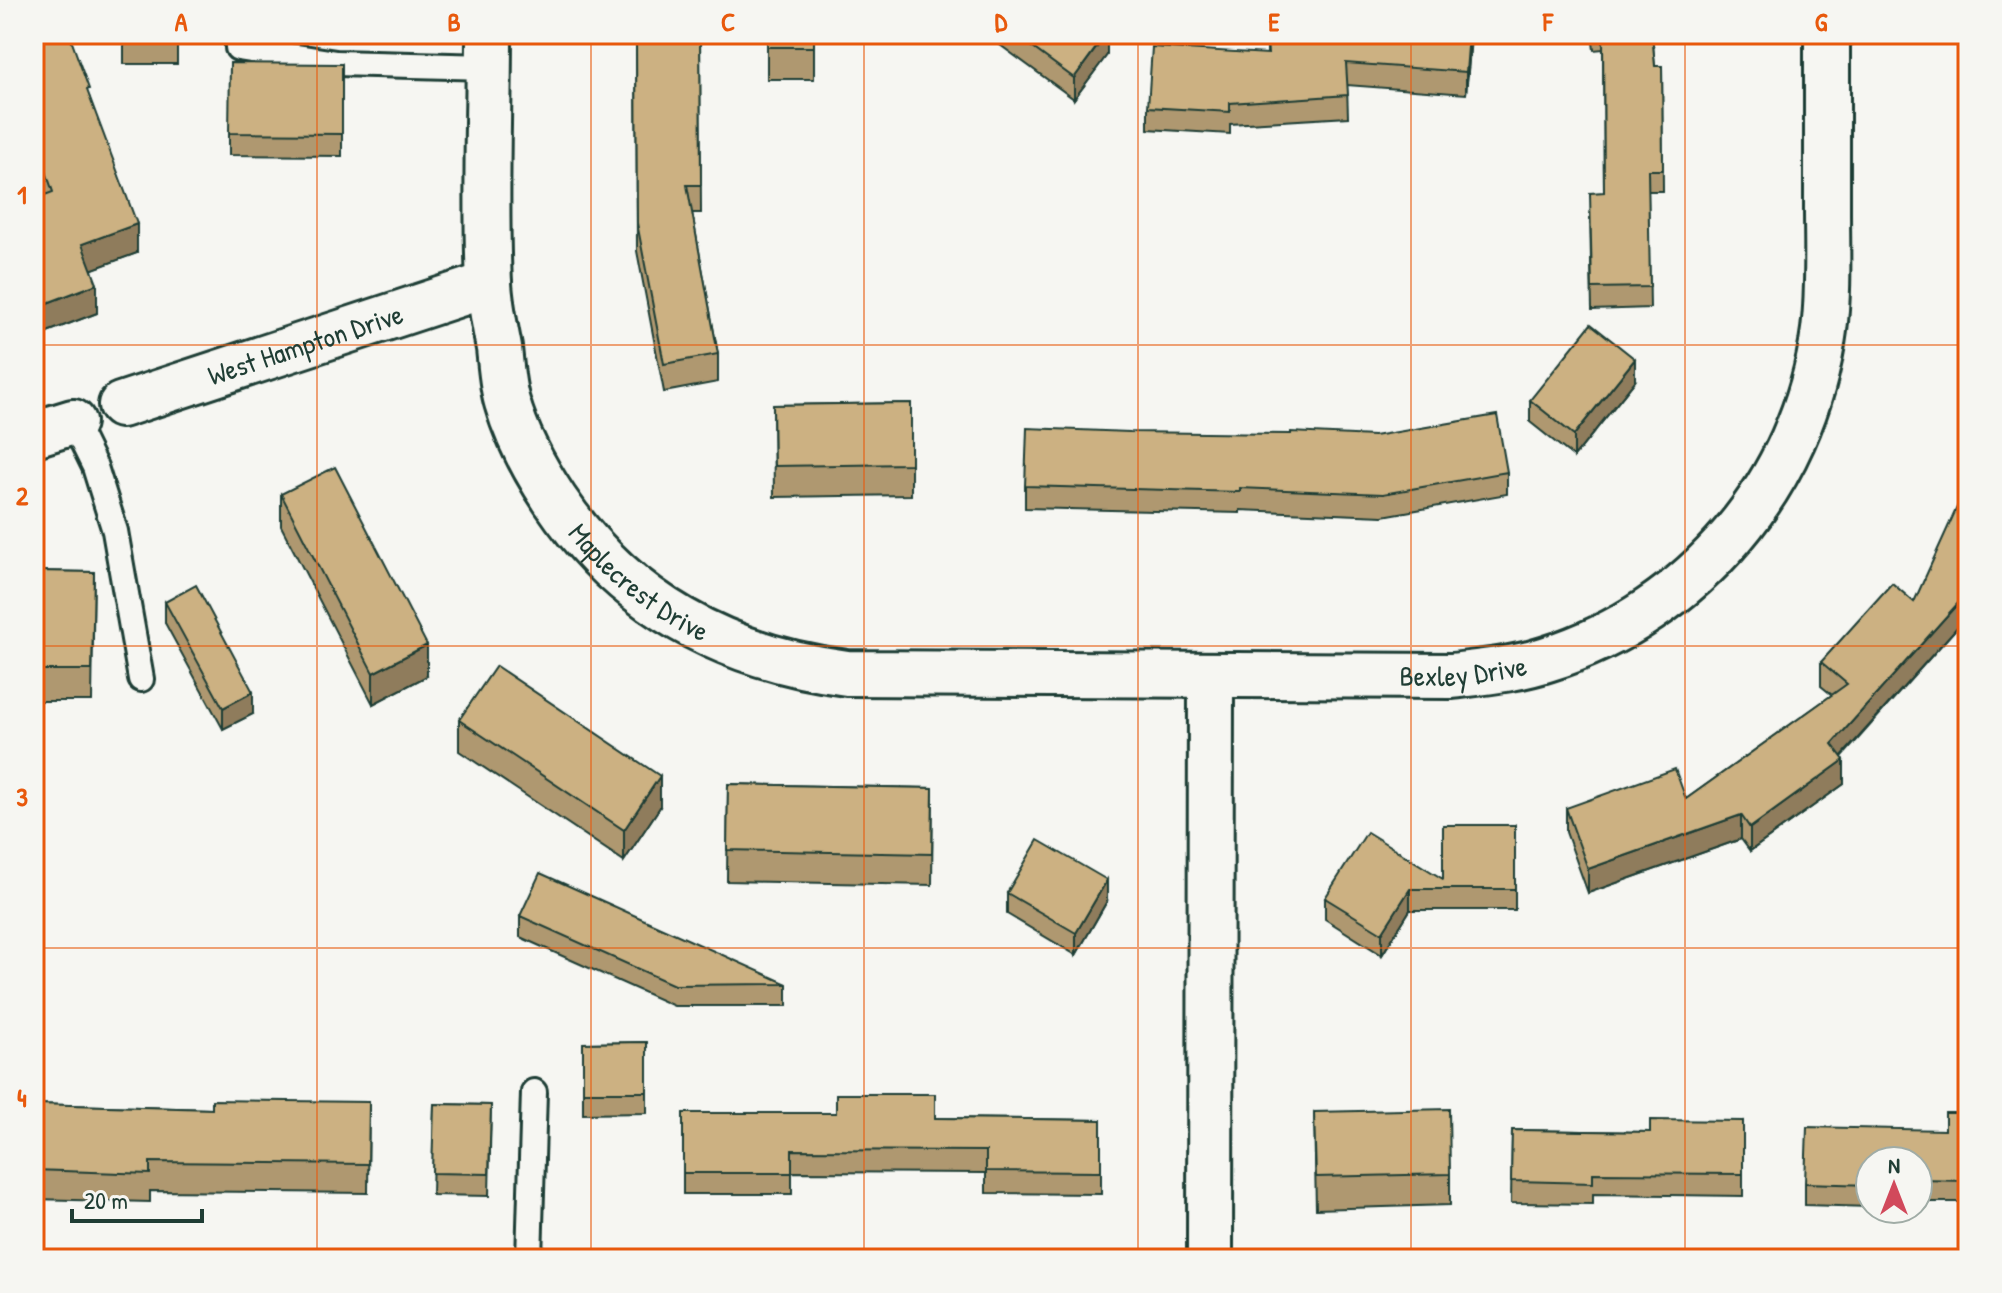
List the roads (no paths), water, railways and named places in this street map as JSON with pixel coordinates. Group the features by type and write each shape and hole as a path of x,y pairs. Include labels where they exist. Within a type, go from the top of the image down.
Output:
{"street":[{"name":"Bexley Drive","path":"1211,675 1452,676 1504,670 1548,659 1610,634 1662,603 1715,558 1775,477 1799,428 1813,383 1824,330 1827,277 1827,34"},
{"name":"Maplecrest Drive","path":"489,50 489,284 507,401 520,438 541,479 571,523 607,564 648,599 693,627 772,660 847,673 1211,675"},
{"name":"West Hampton Drive","path":"121,405 489,284"},
{"path":"1210,1259 1211,675"}],"lane":[{"path":"238,34 238,48 336,63 489,50"},
{"path":"54,428 95,467 115,531 141,679"},
{"path":"529,1259 534,1092"}]}
